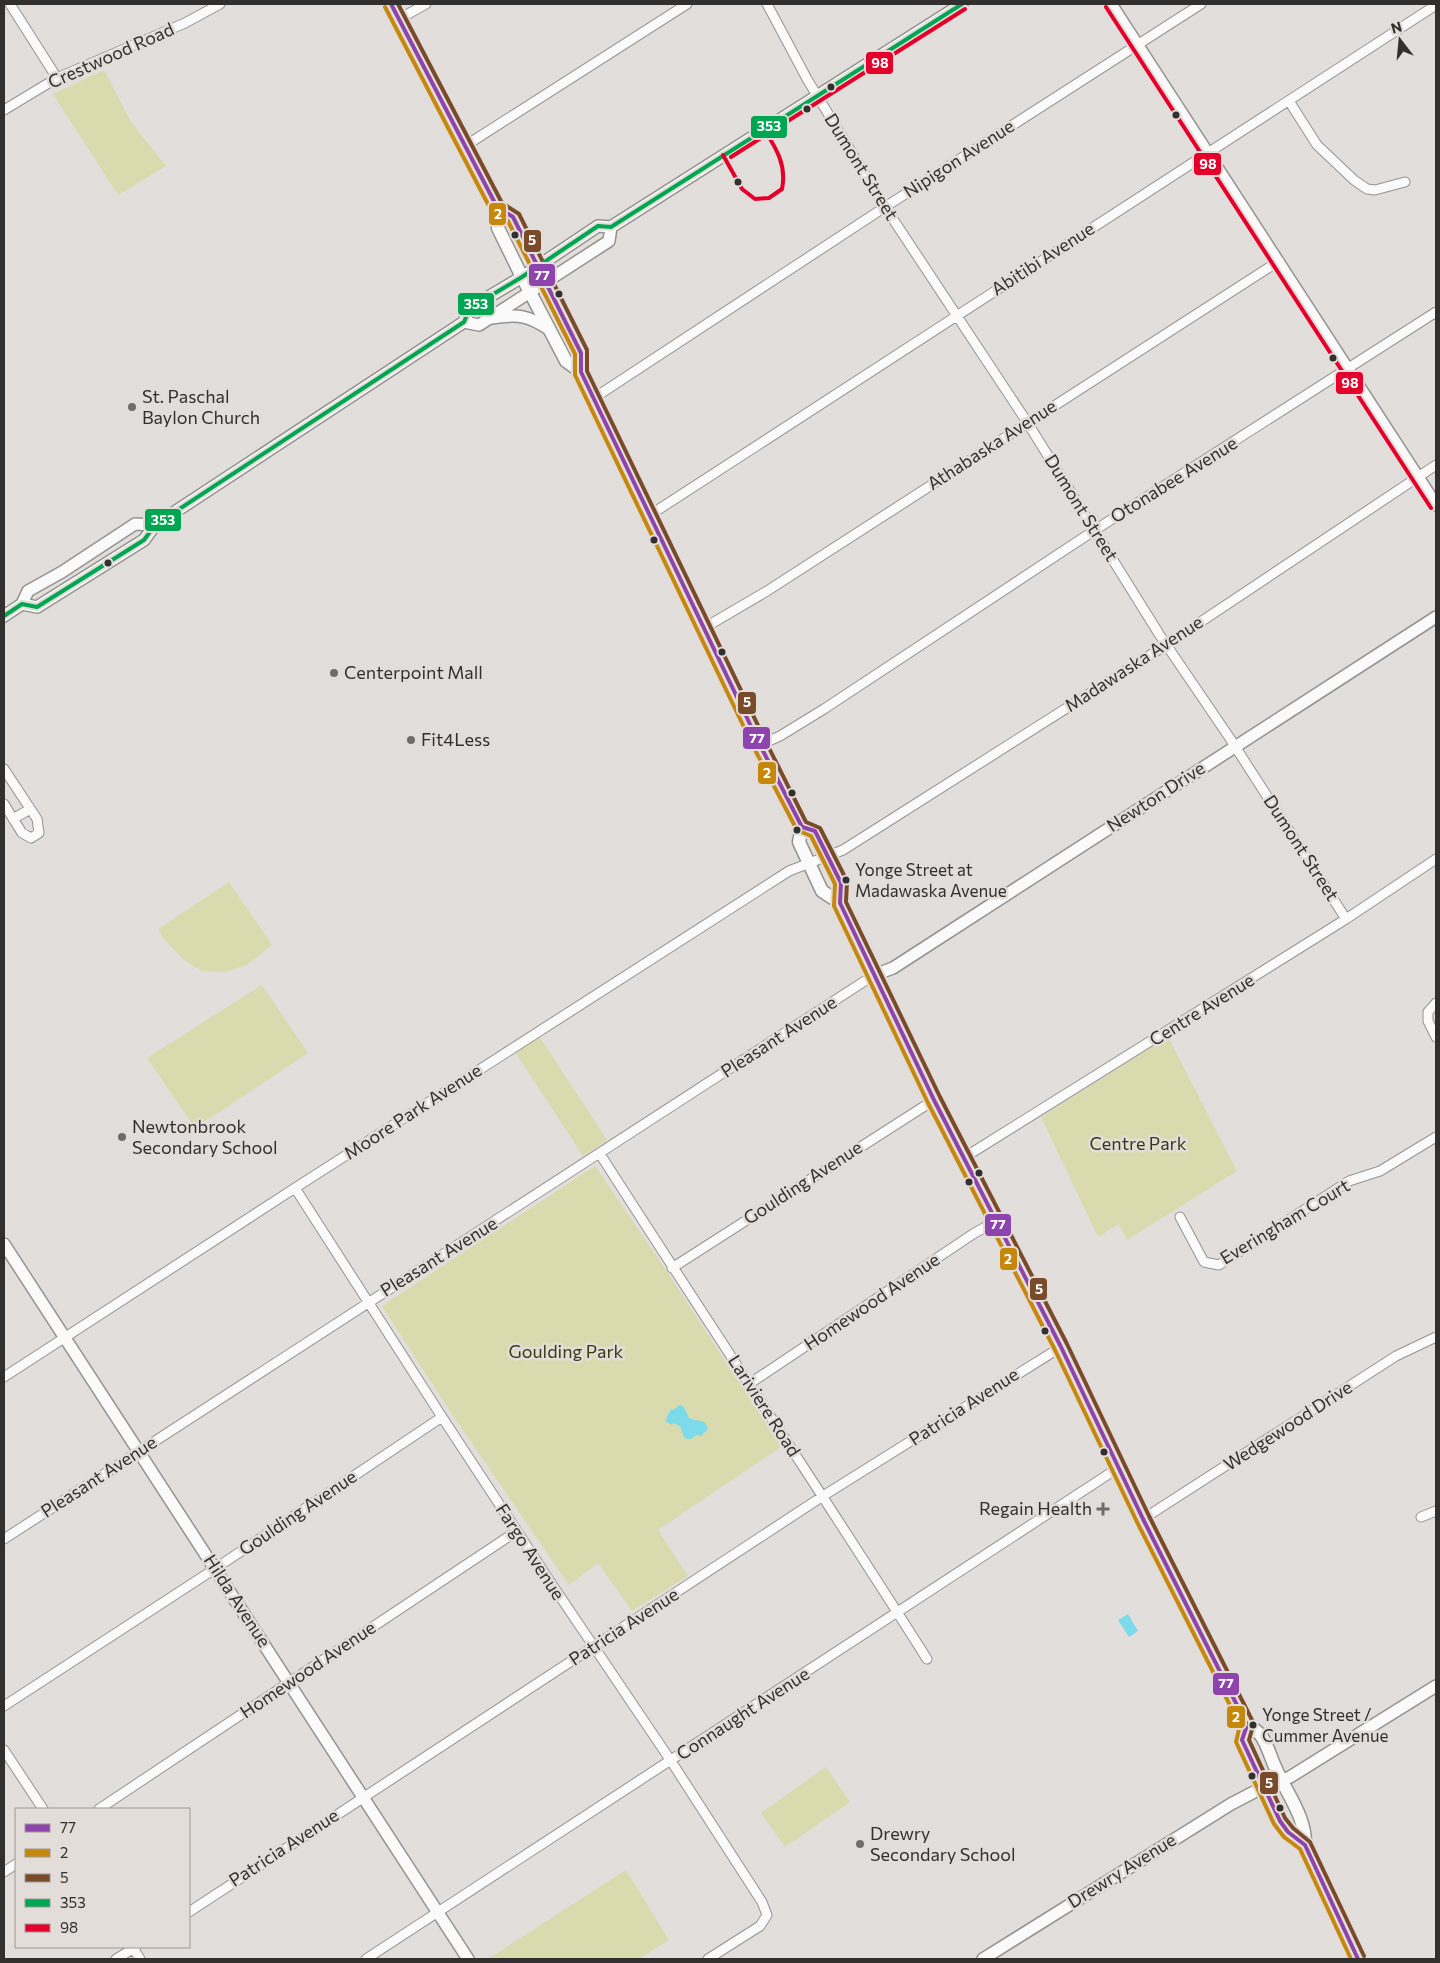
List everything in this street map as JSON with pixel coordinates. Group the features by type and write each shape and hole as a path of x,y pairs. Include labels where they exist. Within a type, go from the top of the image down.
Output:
{"main road":[{"path":"391,4 497,207 498,228 522,276 566,361 581,372"},
{"path":"497,207 513,217 581,353 581,372 760,745 802,827 799,842 822,890 840,903"},
{"path":"802,827 816,831 841,883 840,903 934,1100 1061,1347 1142,1519 1247,1725 1258,1731 1263,1738 1303,1822 1305,1845 1358,1959"},
{"path":"1247,1725 1242,1740 1264,1789 1288,1832 1305,1845"}],"street":[{"path":"10,4 56,78"},
{"name":"Crestwood Road","path":"4,110 56,78 185,23 220,4"},
{"path":"399,19 426,4"},
{"path":"465,146 687,4"},
{"name":"Dumont Street","path":"767,4 817,96 885,207 1027,422 1166,644 1236,747 1346,919"},
{"path":"22,604 37,607 144,540 156,525 464,322 470,308 537,267 598,226 611,227 962,4"},
{"path":"1111,4 1436,505"},
{"name":"Nipigon Avenue","path":"594,398 885,207 1201,4"},
{"name":"Abitibi Avenue","path":"650,514 1436,5"},
{"path":"1289,101 1317,145 1354,180 1367,189 1375,190 1405,182"},
{"path":"464,322 480,324 609,241 611,227"},
{"name":"Athabaska Avenue","path":"704,628 767,591 1279,261"},
{"name":"Otonabee Avenue","path":"760,745 780,736 824,710 1095,530 1436,312"},
{"path":"488,319 513,315 527,316 550,330"},
{"name":"Madawaska Avenue","path":"828,856 843,850 1166,644 1436,465"},
{"path":"4,616 22,604 28,591 72,565 134,524 156,525"},
{"path":"72,565 82,579"},
{"name":"Newton Drive","path":"874,975 896,966 1436,617"},
{"path":"4,769 37,819 39,833 31,838 22,833 4,804"},
{"path":"13,819 30,808"},
{"name":"Moore Park Avenue","path":"4,1378 294,1188 789,871 828,856"},
{"name":"Centre Avenue","path":"964,1157 1346,919 1436,858"},
{"name":"Pleasant Avenue","path":"4,1539 874,975"},
{"path":"1436,1003 1428,1012 1428,1021 1436,1037"},
{"name":"Goulding Avenue","path":"672,1268 934,1100"},
{"name":"Everingham Court","path":"1180,1217 1204,1262 1219,1265 1349,1181 1380,1171 1436,1136"},
{"name":"Lariviere Road","path":"600,1154 672,1268 824,1496 927,1659"},
{"name":"Fargo Avenue","path":"294,1188 442,1417 593,1646 671,1760 762,1902 767,1915 760,1926 708,1959"},
{"name":"Homewood Avenue","path":"749,1384 996,1220"},
{"name":"Hilda Avenue","path":"4,1244 468,1959"},
{"name":"Wedgewood Drive","path":"1142,1519 1396,1356 1436,1337"},
{"name":"Patricia Avenue","path":"190,1911 824,1496 1061,1347"},
{"name":"Goulding Avenue","path":"4,1706 216,1568 442,1417"},
{"name":"Connaught Avenue","path":"366,1959 1118,1468"},
{"path":"1421,1517 1436,1510"},
{"name":"Homewood Avenue","path":"101,1808 517,1531"},
{"name":"Drewry Avenue","path":"983,1959 1231,1804 1282,1781 1436,1686"},
{"path":"4,1750 42,1808"},
{"path":"4,1872 15,1865"},
{"path":"116,1959 134,1948 140,1959"}],"green space":[{"path":"104,70 131,122 166,166 118,195 53,94"},
{"path":"229,882 272,945 247,965 224,972 202,971 184,960 163,938 158,929"},
{"path":"262,985 308,1053 195,1128 147,1058"},
{"path":"539,1036 607,1140 583,1156 515,1052"},
{"name":"Centre Park","path":"1168,1037 1237,1171 1127,1240 1119,1224 1098,1237 1041,1117"},
{"name":"Goulding Park","path":"595,1166 666,1270 781,1447 658,1530 688,1576 632,1611 598,1563 569,1585 448,1408 382,1306"},
{"path":"826,1767 850,1802 785,1847 761,1813"},
{"path":"626,1870 669,1940 639,1959 488,1959"}],"water":[{"path":"680,1405 684,1407 689,1418 707,1425 708,1429 701,1436 696,1435 691,1439 687,1439 684,1437 680,1426 673,1423 672,1425 665,1421 671,1409 673,1410"},
{"path":"1128,1614 1138,1631 1129,1637 1118,1620"}],"transit line":[{"name":"77","path":"391,4 497,207 513,217 581,353 581,372 760,745 802,827 815,831 841,883 840,903 934,1100 1061,1347 1143,1519 1247,1725 1242,1740 1280,1821 1288,1832 1305,1845 1358,1959"},
{"name":"5","path":"398,4 502,203 519,214 587,350 587,371 766,742 806,822 820,828 847,881 846,902 940,1097 1067,1344 1149,1516 1253,1722 1249,1740 1285,1818 1293,1828 1310,1842 1364,1956"},
{"name":"353","path":"4,616 22,604 37,607 144,540 155,525 464,322 470,308 522,277 598,226 611,227 962,4"},
{"name":"2","path":"385,7 491,210 508,221 575,354 575,375 754,748 797,830 811,836 835,884 834,906 928,1103 1055,1350 1137,1522 1240,1725 1236,1742 1274,1824 1284,1837 1300,1849 1351,1959"},
{"name":"98","path":"1106,7 1431,508"},
{"name":"98","path":"731,157 965,9"},
{"name":"98","path":"723,155 742,189 755,199 769,198 782,189 783,172 776,150 764,129"}],"place":[{"name":"St. Paschal Baylon Church","path":"132,407"},
{"name":"Centerpoint Mall","path":"334,673"},
{"name":"Fit4Less","path":"411,740"},
{"name":"Yonge Street at Madawaska Avenue","path":"846,880"},
{"name":"Newtonbrook Secondary School","path":"122,1137"},
{"name":"Regain Health","path":"1103,1509"},
{"name":"Yonge Street / Cummer Avenue","path":"1253,1725"},
{"name":"Drewry Secondary School","path":"860,1844"}]}
